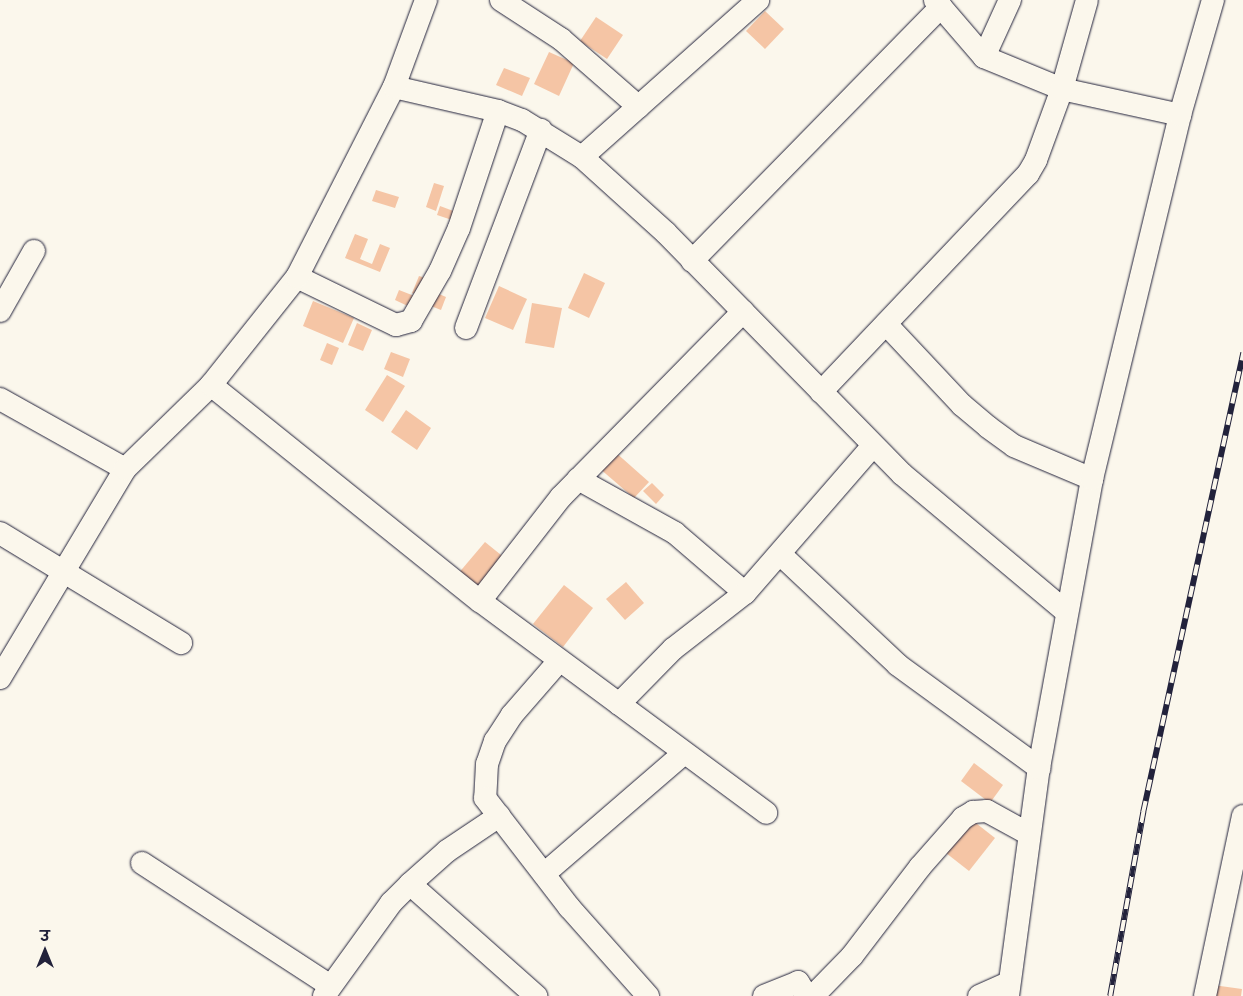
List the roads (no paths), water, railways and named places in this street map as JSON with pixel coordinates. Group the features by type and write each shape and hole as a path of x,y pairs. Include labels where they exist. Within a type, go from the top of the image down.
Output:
{"street":[{"path":"0,678 125,469 211,385 297,277 394,88 426,0"},
{"path":"501,0 561,39 640,106"},
{"path":"582,157 758,0"},
{"path":"984,57 1010,0"},
{"path":"821,392 1018,187 1036,160 1062,88 1087,0"},
{"path":"978,996 1008,989 1039,768 1065,611 1092,479 1180,115 1213,0"},
{"path":"692,261 938,3 984,57 1062,88 1180,115"},
{"path":"394,88 498,111 541,130 582,157 666,233 873,446 954,520 1065,611"},
{"path":"297,277 396,325 412,321 440,271 459,228 498,111"},
{"path":"466,328 541,130"},
{"path":"0,311 34,251"},
{"path":"480,601 578,480 743,312"},
{"path":"886,324 962,404 988,427 1014,446 1092,479"},
{"path":"211,385 480,601 766,813"},
{"path":"0,399 125,469"},
{"path":"619,704 674,649 745,593 873,446"},
{"path":"578,480 675,534 745,593"},
{"path":"0,533 181,643"},
{"path":"780,554 898,665 1039,768"},
{"path":"559,661 512,715 492,749 483,785 485,798 544,874 648,996"},
{"path":"544,874 684,753"},
{"path":"813,996 852,956 920,868 963,818 973,812 987,811 1029,834"},
{"path":"142,864 328,991 392,904 410,884 447,851 499,816"},
{"path":"1205,996 1243,816"},
{"path":"410,884 536,996"},
{"path":"764,996 798,982 807,996"}],"railway":[{"path":"1110,996 1143,812 1243,353"}]}
